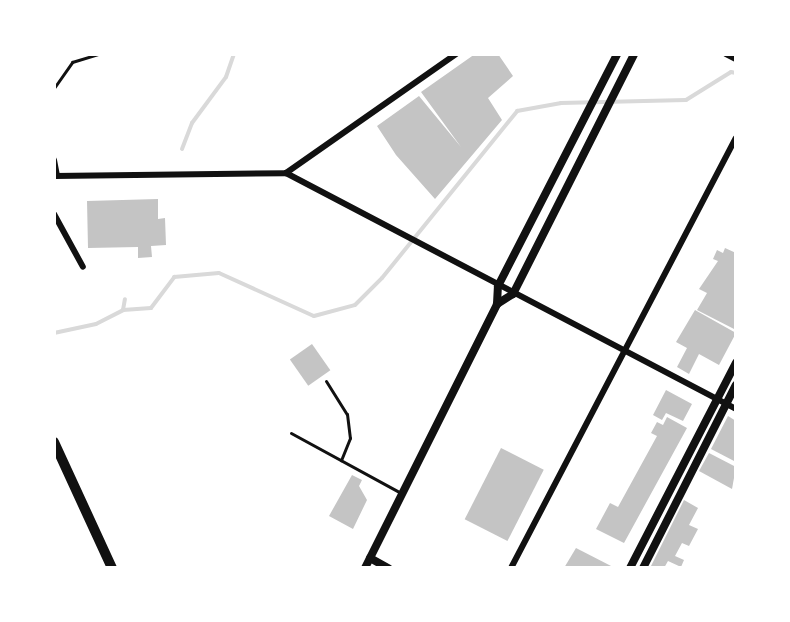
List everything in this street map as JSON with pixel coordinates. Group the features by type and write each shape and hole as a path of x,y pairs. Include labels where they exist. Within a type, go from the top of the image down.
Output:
{"highway":[{"path":"54,442 112,568"}],"main road":[{"path":"630,568 736,363"},
{"path":"643,568 736,385"}],"street":[{"path":"286,173 456,54"},
{"path":"365,568 497,304 498,286 617,54"},
{"path":"497,304 513,294 634,54"},
{"path":"726,54 736,59"},
{"path":"602,83 616,90"},
{"path":"511,568 622,350 736,138"},
{"path":"54,160 56,176 286,173 736,409"},
{"path":"560,165 574,174"},
{"path":"54,214 83,267"},
{"path":"370,558 388,568"}],"lane":[{"path":"54,88 72,62 82,56 99,54"},
{"path":"326,381 347,414 350,438 341,460"},
{"path":"291,434 403,494"}],"building":[{"path":"475,54 498,54 513,76 488,98 502,120 435,199 396,155 377,126 419,96 461,147 421,92"},
{"path":"158,199 158,219 165,218 166,245 151,246 152,257 138,258 138,247 88,248 87,201"},
{"path":"725,248 736,253 736,330 697,310 707,293 699,289 718,261 713,259 717,250 723,253"},
{"path":"695,310 736,333 719,365 699,354 689,374 677,367 687,348 676,342"},
{"path":"312,344 330,370 308,386 290,359"},
{"path":"666,390 692,404 683,421 666,413 662,420 653,415"},
{"path":"728,416 736,421 736,462 711,449"},
{"path":"667,417 687,428 624,543 596,529 610,503 618,507 657,436 651,433 657,422 663,425"},
{"path":"501,448 544,470 507,541 465,519"},
{"path":"709,453 736,467 732,489 699,471"},
{"path":"352,475 362,480 359,486 367,500 353,529 329,516"},
{"path":"684,500 698,508 689,525 698,529 689,546 682,543 675,556 684,560 681,567 668,561 664,568 650,568"},
{"path":"576,548 615,568 564,568"}],"waterway":[{"path":"182,149 192,123 226,77 234,54"},
{"path":"123,310 151,308 174,277 219,273 314,316 355,305 382,278 517,111 561,103 686,100 731,72 736,73"},
{"path":"54,333 96,324 123,310 125,299"}]}
